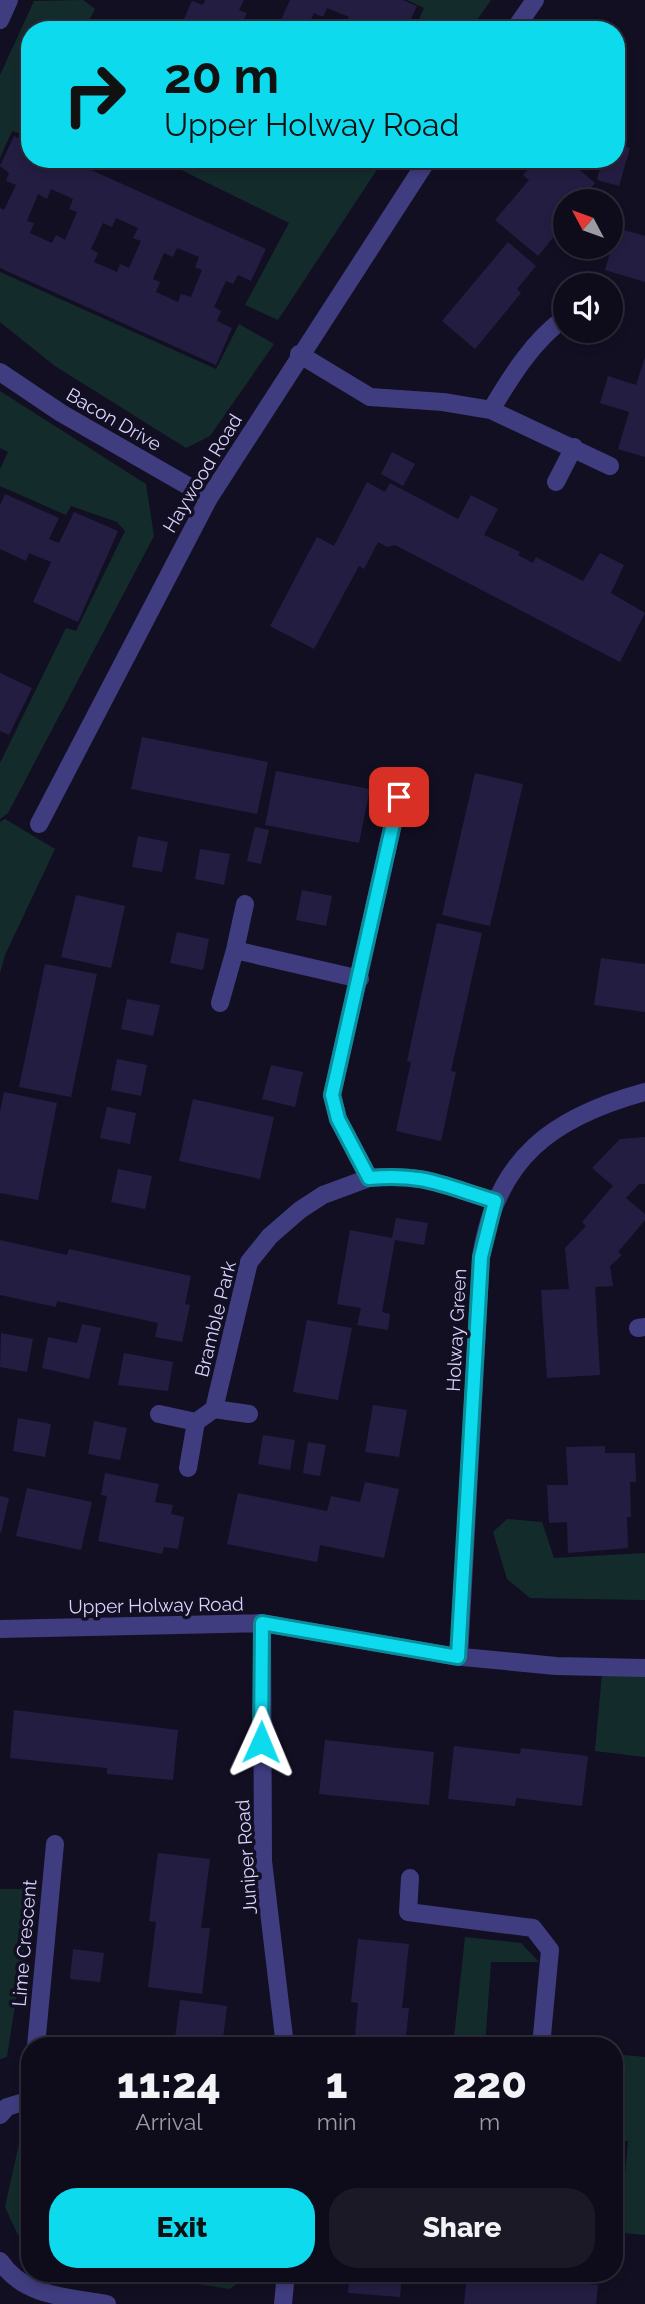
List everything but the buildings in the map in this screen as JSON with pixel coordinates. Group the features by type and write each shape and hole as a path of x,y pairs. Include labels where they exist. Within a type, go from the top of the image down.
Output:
{"street":[{"path":"0,20 9,0"},
{"path":"520,21 534,0"},
{"name":"Haywood Road","path":"39,824 208,498 422,168"},
{"path":"491,410 510,379 553,327"},
{"path":"299,354 370,397 443,401 491,410 610,466"},
{"name":"Bacon Drive","path":"0,372 61,413 208,498"},
{"path":"556,482 574,447"},
{"path":"369,1178 338,1119 332,1095 399,797"},
{"path":"220,1003 245,904"},
{"path":"234,950 360,979"},
{"name":"Holway Green","path":"458,1657 481,1257 495,1201 511,1172 533,1146 559,1126 588,1110 645,1092"},
{"name":"Bramble Park","path":"214,1409 249,1262 270,1236 300,1210 323,1195 369,1178 406,1174 435,1180 495,1201"},
{"path":"188,1468 196,1422 214,1409 249,1414"},
{"path":"159,1414 196,1422"},
{"name":"Upper Holway Road","path":"0,1629 262,1623 458,1657 556,1666 645,1668"},
{"name":"Juniper Road","path":"262,1623 264,1861 284,2037"},
{"name":"Lime Crescent","path":"37,2037 55,1844"},
{"path":"410,1878 408,1912 533,1928 550,1950 542,2037"},
{"path":"0,2115 7,2107 21,2103"},
{"path":"0,2261 10,2276 37,2292 107,2304"},
{"path":"283,2304 285,2282"}],"green space":[{"path":"83,0 95,9 89,21 25,21 34,1"},
{"path":"407,0 491,0 476,21 418,21 424,8"},
{"path":"21,29 21,134 12,131 0,158 0,75"},
{"path":"177,168 378,168 278,320 245,305 289,223"},
{"path":"0,272 216,369 239,324 274,344 210,436 186,448 55,366 0,322"},
{"path":"0,391 146,484 154,536 8,813 0,819 0,763 66,628 76,631 125,531 117,522 71,506 66,515 0,486 0,469 8,452 0,448"},
{"path":"5,819 55,849 5,955 0,973 0,822"},
{"path":"507,1519 542,1522 554,1558 645,1553 645,1600 530,1598 507,1579 493,1532"},
{"path":"645,1673 645,1757 595,1751 602,1674"},
{"path":"0,1889 33,1889 7,2057 0,2059"},
{"path":"465,1937 521,1943 539,1962 491,1962 486,2037 454,2037"},
{"path":"623,2055 645,2057 645,2235 623,2233 628,2141 623,2141"},
{"path":"21,2135 21,2237 5,2207"},
{"path":"184,2282 239,2282 230,2289"}],"route":[{"path":"261,1742 262,1623 458,1657 481,1257 486,1227 495,1201 435,1180 406,1174 369,1178 338,1119 332,1095 399,797"}]}
